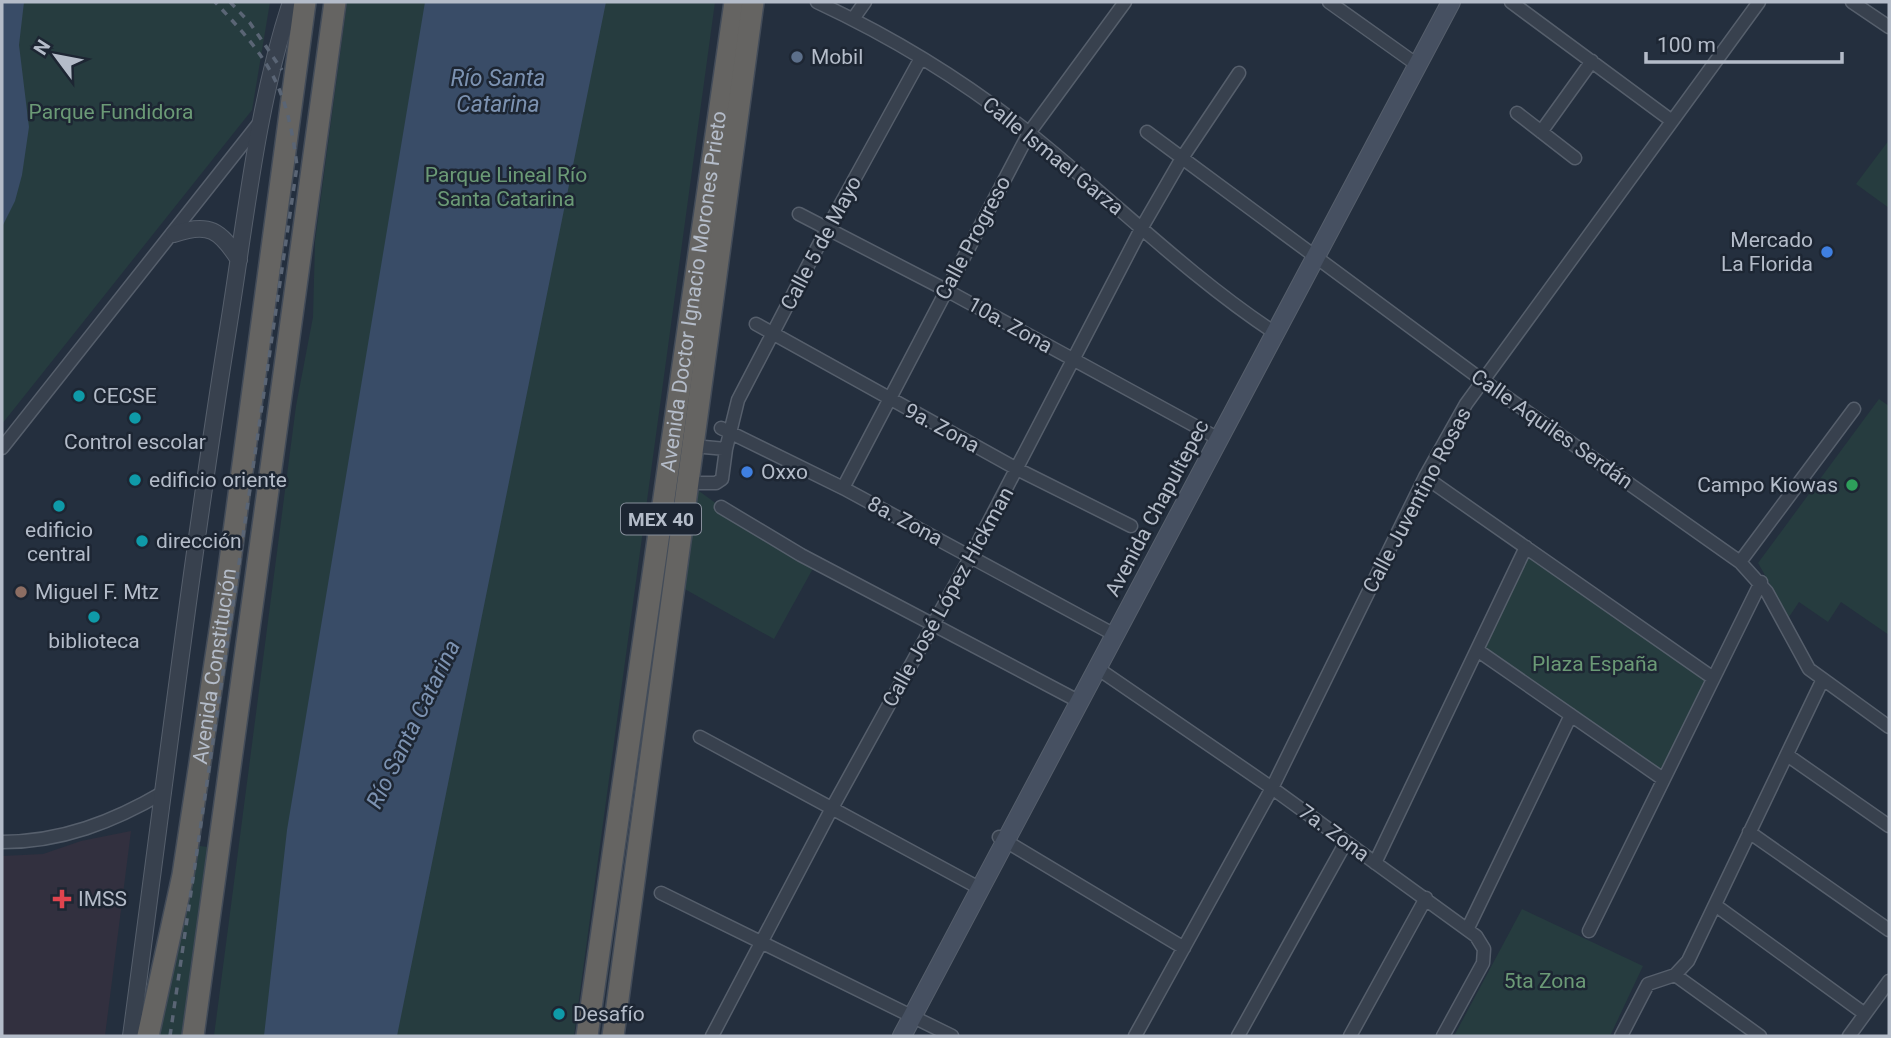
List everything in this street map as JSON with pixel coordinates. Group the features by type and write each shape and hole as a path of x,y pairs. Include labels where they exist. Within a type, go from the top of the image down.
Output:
{"highway":[{"name":"Avenida Constitución","path":"148,1036 183,874 238,497 305,2"},
{"path":"299,50 312,2"},
{"name":"Avenida Constitución","path":"193,1036 335,2"},
{"name":"Avenida Doctor Ignacio Morones Prieto","path":"587,1036 735,2"},
{"name":"Avenida Doctor Ignacio Morones Prieto","path":"613,1036 753,2"},
{"path":"237,705 238,497"}],"main road":[{"path":"1412,61 1440,2"},
{"name":"Avenida Chapultepec","path":"902,1036 909,1013 1076,700 1097,668 1112,633 1412,61 1451,2"},
{"path":"1076,700 1112,633"},
{"path":"891,1036 909,1013"}],"street":[{"path":"131,1036 218,391 262,120 279,36 291,2"},
{"name":"Calle Ismael Garza","path":"817,2 921,58 981,97 1272,331"},
{"path":"853,19 865,2"},
{"name":"Calle Progreso","path":"843,488 1029,133 1125,2"},
{"path":"1329,2 1412,61"},
{"path":"1511,2 1672,121"},
{"name":"Calle Juventino Rosas","path":"1135,1036 1272,788 1425,477 1482,380 1759,2"},
{"path":"1852,2 1889,27"},
{"name":"Calle 5 de Mayo","path":"688,483 719,482 723,475 725,429 738,400 827,229 921,58"},
{"path":"1541,132 1592,61"},
{"name":"Calle José López Hickman","path":"712,1036 832,808 971,556 1142,229 1182,158 1239,73"},
{"path":"1517,113 1575,158"},
{"path":"2,448 262,120"},
{"name":"Calle Aquiles Serdán","path":"1147,132 1482,380 1740,562 1760,582 1800,658 1822,681 1889,727"},
{"name":"10a. Zona","path":"799,214 946,290 1216,437"},
{"path":"174,234 194,227 213,230 227,240 239,260"},
{"name":"9a. Zona","path":"756,324 1017,469 1131,526"},
{"path":"1740,562 1854,409"},
{"name":"8a. Zona","path":"725,429 843,488 1112,633"},
{"path":"693,446 726,449"},
{"path":"1425,477 1713,678"},
{"path":"721,507 801,555 1076,700"},
{"path":"1375,863 1526,547"},
{"path":"1589,931 1760,582"},
{"path":"1477,650 1663,779"},
{"name":"7a. Zona","path":"1097,668 1272,788 1468,928 1481,943 1484,956 1443,1036"},
{"path":"1621,1036 1648,984 1675,975 1688,961 1822,681"},
{"path":"1468,928 1571,715"},
{"path":"700,737 977,887"},
{"path":"1787,754 1889,826"},
{"path":"2,842 50,840 88,829 164,792"},
{"path":"1749,832 1889,930"},
{"path":"1003,839 1184,948"},
{"path":"1238,1036 1346,842"},
{"path":"661,893 952,1036"},
{"path":"1350,1036 1426,898"},
{"path":"1715,905 1865,1014"},
{"path":"1675,975 1760,1036"},
{"path":"1854,1034 1889,981"}],"shaded area":[{"name":"IMSS","path":"131,831 105,1036 2,1036 2,856 43,854 81,841"}],"green space":[{"name":"Parque Fundidora","path":"2,2 270,2 252,110 2,424"},
{"name":"Parque Lineal Río Santa Catarina","path":"347,2 715,2 574,1036 214,1036 296,406 313,317 315,241"},
{"path":"1889,140 1889,208 1856,184"},
{"name":"Campo Kiowas","path":"1879,399 1889,406 1889,635 1841,602 1828,622 1799,602 1789,617 1758,563"},
{"path":"688,483 721,507 816,563 774,639 674,583"},
{"name":"Plaza España","path":"1526,547 1713,678 1663,779 1477,650"},
{"path":"193,845 215,848 186,1036 159,1036"},
{"name":"5ta Zona","path":"1522,909 1643,966 1610,1036 1454,1036"}],"water":[{"path":"2,2 24,2 19,45 29,127 15,201 2,227"},
{"name":"Río Santa Catarina","path":"425,2 606,2 397,1036 264,1036 287,830"}],"railway":[{"path":"170,1036 297,166 288,115 273,76 250,41 215,2"},
{"path":"230,2 250,23 282,70"}],"place":[{"name":"Mobil","path":"797,57"},
{"name":"Mercado La Florida","path":"1827,252"},
{"name":"CECSE","path":"79,396"},
{"name":"Control escolar","path":"135,418"},
{"name":"Oxxo","path":"747,472"},
{"name":"edificio oriente","path":"135,480"},
{"name":"Campo Kiowas","path":"1852,485"},
{"name":"edificio central","path":"59,506"},
{"name":"dirección","path":"142,541"},
{"name":"Miguel F. Mtz","path":"21,592"},
{"name":"biblioteca","path":"94,617"},
{"name":"IMSS","path":"62,899"},
{"name":"Desafío","path":"559,1014"}]}
